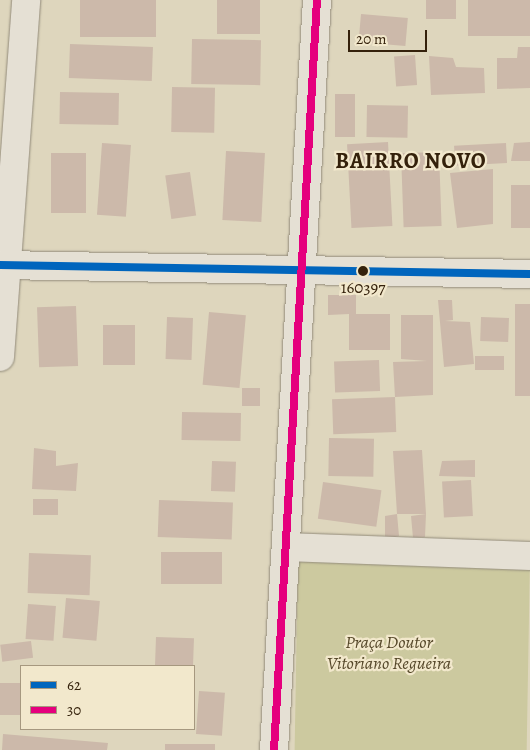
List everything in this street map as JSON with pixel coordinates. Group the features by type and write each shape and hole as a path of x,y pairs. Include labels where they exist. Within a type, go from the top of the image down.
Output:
{"street":[{"path":"0,357 4,265 26,0"},
{"path":"274,750 300,268 317,0"},
{"path":"4,265 300,268 530,274"},
{"path":"286,547 530,556"}],"green space":[{"name":"Praça Doutor Vitoriano Regueira","path":"298,556 530,560 527,750 295,750"}],"building":[{"path":"80,0 156,0 156,37 80,37"},
{"path":"217,0 260,0 260,34 217,34"},
{"path":"426,0 456,0 456,19 426,19"},
{"path":"468,0 530,0 530,36 468,36"},
{"path":"361,14 408,18 405,46 359,42"},
{"path":"192,39 261,40 260,85 191,84"},
{"path":"70,44 153,47 152,81 69,78"},
{"path":"518,47 530,47 530,88 497,89 497,58 517,58"},
{"path":"415,55 417,85 396,86 394,56"},
{"path":"429,56 453,58 456,67 484,68 485,93 431,95"},
{"path":"172,87 215,88 214,133 171,132"},
{"path":"60,92 119,93 118,125 59,124"},
{"path":"335,94 355,94 355,137 335,137"},
{"path":"367,105 408,106 407,138 366,137"},
{"path":"388,142 392,226 351,228 347,144"},
{"path":"530,142 530,161 511,161 514,143"},
{"path":"102,143 131,145 126,217 97,215"},
{"path":"506,143 507,163 455,166 454,146"},
{"path":"226,151 265,153 261,222 222,220"},
{"path":"439,152 442,226 404,227 401,153"},
{"path":"51,153 86,153 86,213 51,213"},
{"path":"493,169 493,224 457,228 450,173"},
{"path":"190,172 196,216 171,219 165,175"},
{"path":"511,185 530,185 530,228 511,228"},
{"path":"328,295 356,295 356,314 390,314 390,350 349,350 349,314 328,315"},
{"path":"438,300 452,300 453,320 445,321 470,322 474,364 444,367"},
{"path":"515,304 530,304 530,396 515,396"},
{"path":"76,306 78,366 39,367 37,307"},
{"path":"209,312 246,315 239,388 203,385"},
{"path":"401,315 433,315 433,395 395,397 393,362 427,361 401,359"},
{"path":"167,317 193,318 192,360 166,359"},
{"path":"481,317 509,318 508,342 480,341"},
{"path":"103,325 135,325 135,365 103,365"},
{"path":"475,356 504,356 504,370 475,370"},
{"path":"379,360 380,391 335,393 334,362"},
{"path":"242,388 260,388 260,406 242,406"},
{"path":"395,397 396,432 333,434 332,399"},
{"path":"182,412 241,413 241,441 182,440"},
{"path":"329,438 374,439 373,477 328,476"},
{"path":"34,448 56,451 56,466 78,463 76,491 32,489"},
{"path":"422,450 426,514 397,514 393,451"},
{"path":"475,460 475,477 439,476 442,461"},
{"path":"212,461 236,462 235,492 211,491"},
{"path":"471,480 473,516 444,517 442,482"},
{"path":"323,482 381,490 376,527 318,519"},
{"path":"33,499 58,499 58,515 33,515"},
{"path":"159,500 233,503 232,540 158,537"},
{"path":"397,514 399,536 385,540 385,516"},
{"path":"426,514 425,537 413,538 411,516"},
{"path":"161,552 222,552 222,584 161,584"},
{"path":"29,553 91,555 90,595 28,593"},
{"path":"66,598 100,601 96,641 63,638"},
{"path":"28,604 56,606 53,641 26,639"},
{"path":"156,637 194,638 193,665 155,665"},
{"path":"31,641 33,658 2,662 0,645"},
{"path":"0,683 20,683 20,715 0,715"},
{"path":"199,691 225,693 222,736 196,734"},
{"path":"3,734 108,743 107,750 2,750"},
{"path":"165,744 215,744 215,750 165,750"}],"transit line":[{"name":"30","path":"274,750 317,0"},
{"name":"62","path":"0,265 530,274"}],"place":[{"name":"160397","path":"363,271"}],"district":[{"name":"BAIRRO NOVO","path":"411,162"}]}
